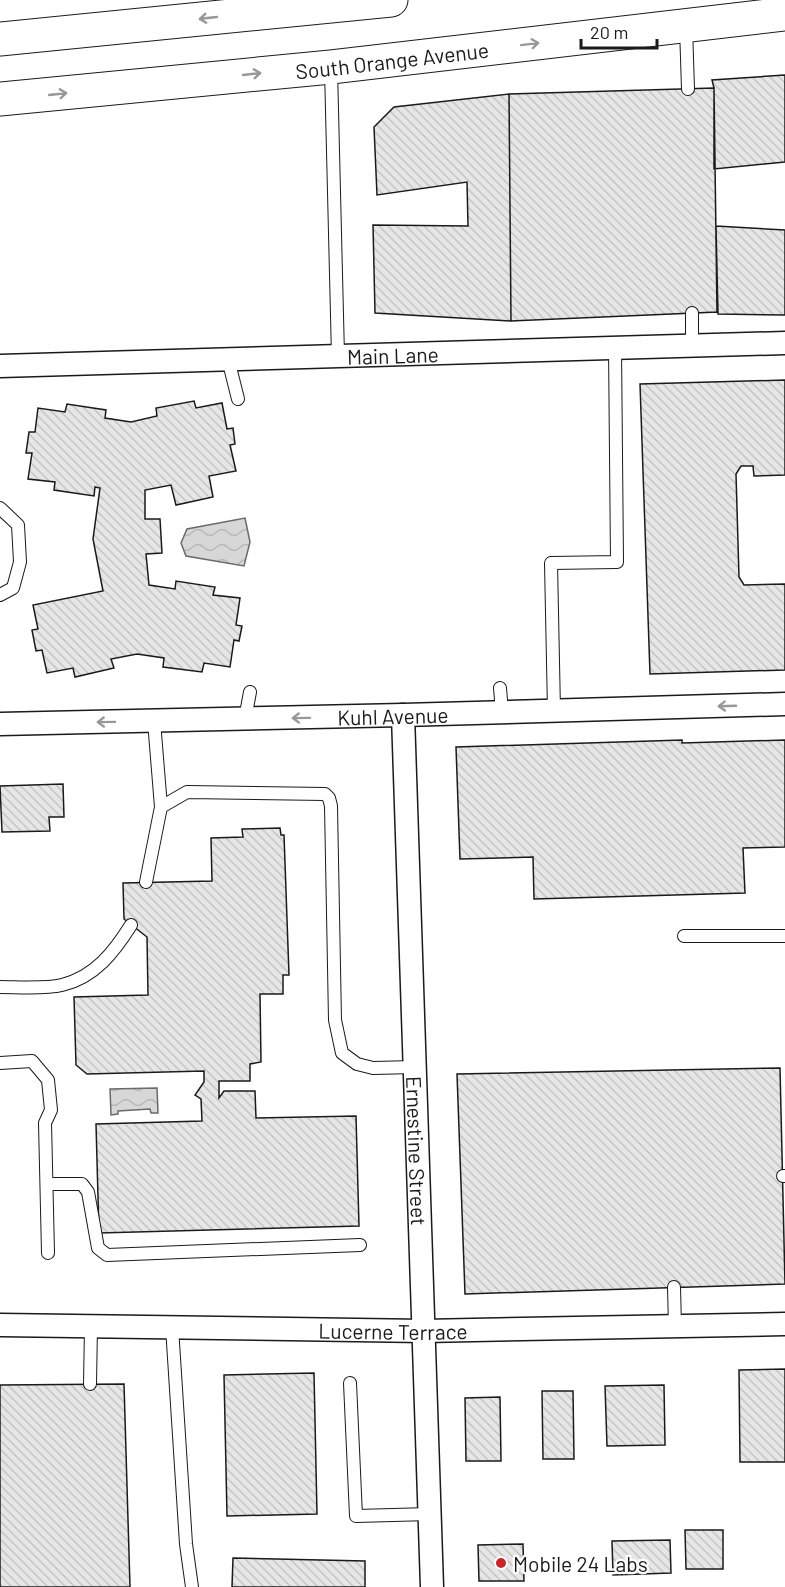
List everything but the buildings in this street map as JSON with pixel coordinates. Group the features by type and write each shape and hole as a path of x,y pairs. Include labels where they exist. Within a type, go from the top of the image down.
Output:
{"main road":[{"path":"0,39 256,7 391,0"},
{"name":"South Orange Avenue","path":"0,99 331,67 785,14"}],"street":[{"name":"Main Lane","path":"0,366 785,343"},
{"name":"Kuhl Avenue","path":"0,724 785,704"},
{"name":"Ernestine Street","path":"403,715 432,1587"},
{"name":"Lucerne Terrace","path":"0,1325 424,1331 785,1324"}],"lane":[{"path":"686,25 688,88"},
{"path":"331,67 338,356"},
{"path":"692,313 693,345"},
{"path":"554,711 551,563 618,562 615,347"},
{"path":"228,359 238,399"},
{"path":"0,508 3,508 18,525 20,562 13,588 0,595"},
{"path":"500,688 502,712"},
{"path":"245,719 250,692"},
{"path":"146,882 161,807 154,721"},
{"path":"161,807 188,792 325,794 329,798 335,1020 342,1053 357,1064 373,1068 415,1067"},
{"path":"0,987 61,985 89,974 112,954 131,925"},
{"path":"684,936 785,936"},
{"path":"0,1063 32,1061 48,1080 51,1110 45,1123 48,1253"},
{"path":"47,1185 82,1184 88,1192 92,1205 98,1248 106,1255 360,1245"},
{"path":"674,1287 675,1326"},
{"path":"90,1384 91,1326"},
{"path":"172,1327 186,1544 192,1587"},
{"path":"350,1383 356,1516 430,1514"}],"water":[{"path":"245,518 250,542 244,566 186,556 181,543 187,529"},
{"path":"157,1088 158,1113 151,1113 150,1109 118,1111 118,1114 111,1115 110,1089"}],"place":[{"name":"Mobile 24 Labs","path":"501,1563"}]}
